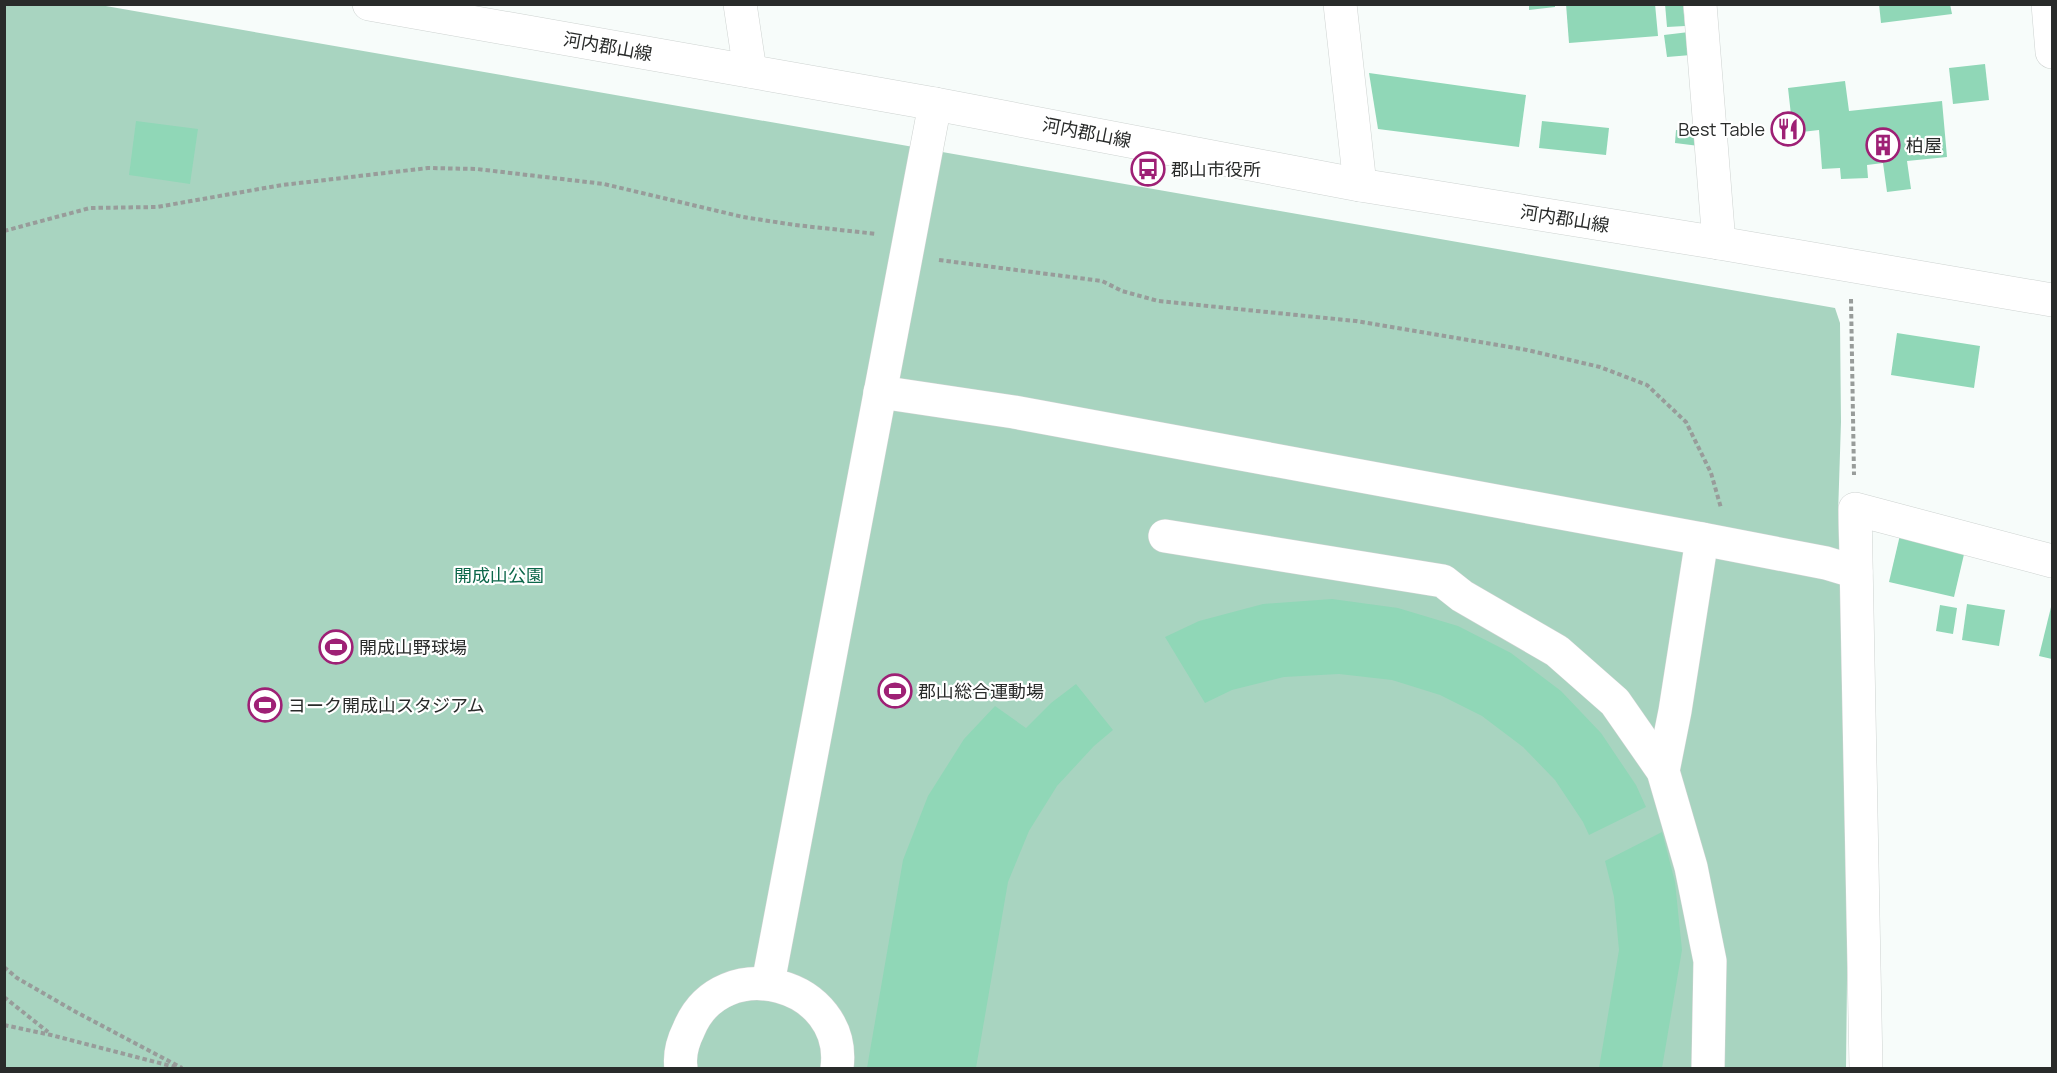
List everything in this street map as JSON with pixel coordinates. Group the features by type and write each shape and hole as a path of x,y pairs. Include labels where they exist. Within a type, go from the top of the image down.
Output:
{"main road":[{"path":"740,4 750,71"},
{"path":"1340,4 1360,185"},
{"path":"1700,4 1719,243"},
{"path":"2048,4 2052,52"},
{"name":"河内郡山線","path":"378,5 935,104 1360,185 2052,300"},
{"path":"768,983 935,104"},
{"path":"880,392 1014,412 1715,541 1826,563 1856,572"},
{"path":"1866,1068 1855,509 2052,561"},
{"path":"1165,536 1443,581 1462,596 1557,651 1615,702 1663,771 1691,867 1710,961 1708,1068"},
{"path":"1663,771 1715,541"},
{"path":"681,1068 683,1042 692,1021 706,1004 724,991 746,984 768,983 790,989 810,1000 825,1017 835,1037 837,1068"}],"path":[{"path":"4,231 90,208 157,207 282,184 428,168 477,169 604,184 743,217 1102,281 1122,291 1158,301 1368,323 1527,350 1600,367 1647,385 1686,422 1711,473 1725,520 1715,541"},
{"path":"1851,266 1855,509"},
{"path":"4,967 17,978 76,1012 182,1068"},
{"path":"4,997 51,1035"},
{"path":"4,1024 182,1068"}],"green space":[{"name":"開成山公園","path":"5,5 100,5 1835,308 1840,323 1841,422 1838,515 1849,802 1846,1068 5,1068"}],"building":[{"path":"1529,4 1555,4 1555,7 1529,10"},
{"path":"1566,4 1655,4 1658,36 1569,43"},
{"path":"1665,4 1683,4 1685,26 1667,27"},
{"path":"1879,4 1950,4 1952,14 1881,23"},
{"path":"1689,32 1691,55 1667,57 1664,35"},
{"path":"1985,64 1989,100 1953,104 1949,68"},
{"path":"1369,73 1526,95 1519,147 1378,129"},
{"name":"柏屋","path":"1845,81 1849,111 1942,101 1947,157 1907,161 1911,189 1887,192 1883,163 1867,165 1868,178 1841,179 1840,168 1822,169 1819,130 1793,133 1788,88"},
{"path":"136,121 198,129 190,184 129,175"},
{"path":"1542,121 1609,128 1606,155 1539,148"},
{"path":"1676,130 1700,132 1699,146 1675,143"},
{"path":"1897,333 1980,346 1974,388 1891,375"},
{"path":"1900,535 1965,550 1954,597 1889,582"},
{"path":"1332,599 1398,608 1458,626 1511,653 1561,691 1601,733 1636,785 1646,807 1589,835 1555,780 1523,747 1482,716 1440,695 1392,680 1339,674 1284,677 1232,690 1205,703 1165,637 1199,621 1263,604"},
{"path":"2052,603 2052,659 2039,656"},
{"path":"1967,604 2005,610 1999,646 1962,640"},
{"path":"1940,605 1957,608 1953,634 1936,631"},
{"path":"1076,684 1113,730 1094,746 1057,786 1029,831 1008,882 976,1068 867,1068 903,860 928,796 964,739 995,706 1026,728 1051,703"},
{"path":"1662,832 1675,882 1682,950 1662,1068 1599,1068 1619,950 1614,897 1605,861"}],"place":[{"name":"Best Table","path":"1788,129"},
{"name":"柏屋","path":"1883,145"},
{"name":"郡山市役所","path":"1148,169"},
{"name":"開成山野球場","path":"336,647"},
{"name":"郡山総合運動場","path":"895,691"},
{"name":"ヨーク開成山スタジアム","path":"265,705"}]}
